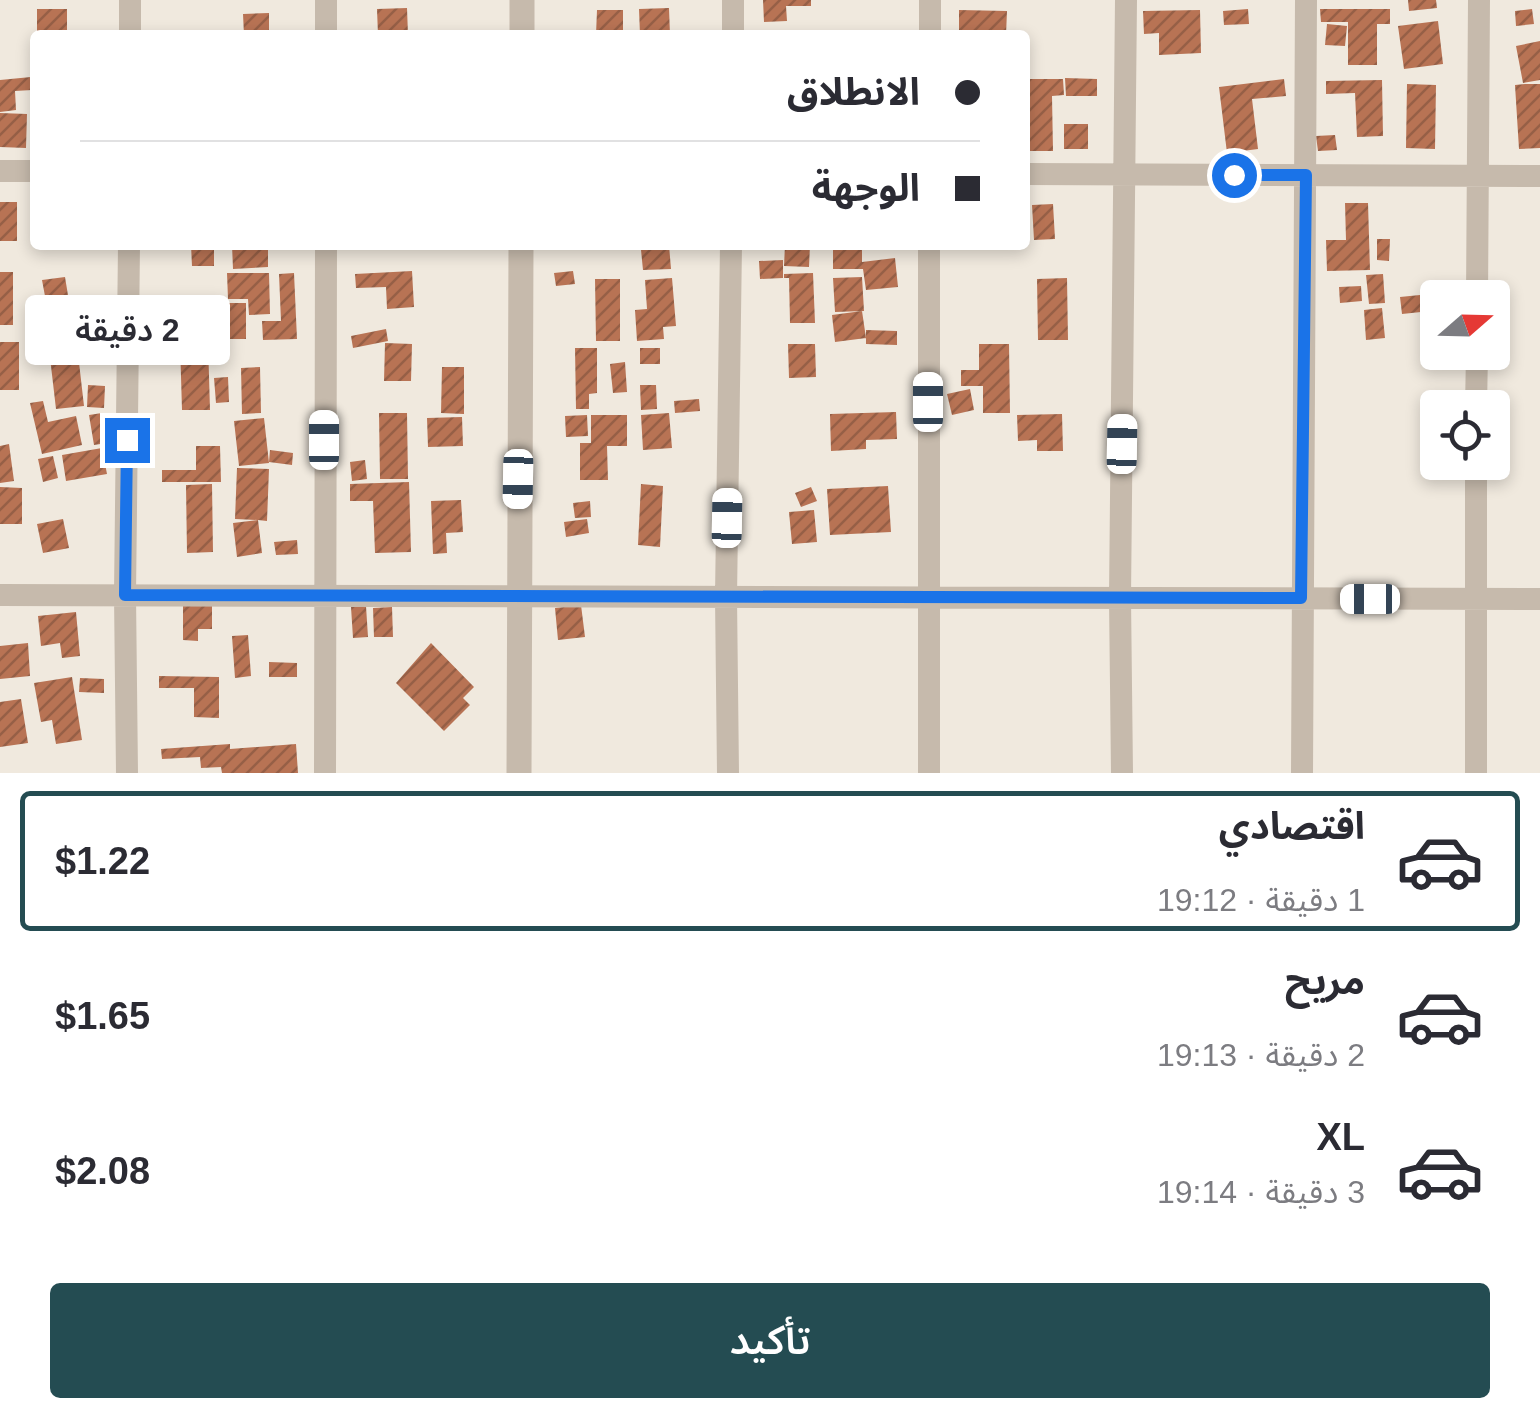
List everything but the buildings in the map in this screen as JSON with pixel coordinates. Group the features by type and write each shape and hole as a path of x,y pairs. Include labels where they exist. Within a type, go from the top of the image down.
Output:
{"street":[{"path":"130,0 130,30"},
{"path":"326,0 326,30"},
{"path":"522,0 522,30"},
{"path":"732,30 733,0"},
{"path":"930,0 930,30"},
{"path":"1122,773 1126,0"},
{"path":"1302,773 1306,0"},
{"path":"1477,280 1479,0"},
{"path":"0,171 30,171"},
{"path":"1030,174 1540,176"},
{"path":"127,773 129,250"},
{"path":"325,773 326,250"},
{"path":"518,773 521,250"},
{"path":"728,773 731,250"},
{"path":"928,773 929,250"},
{"path":"1476,480 1476,773"},
{"path":"0,595 1540,599"}],"route":[{"path":"127,440 125,595 1301,598 1306,175 1234,175"}]}
